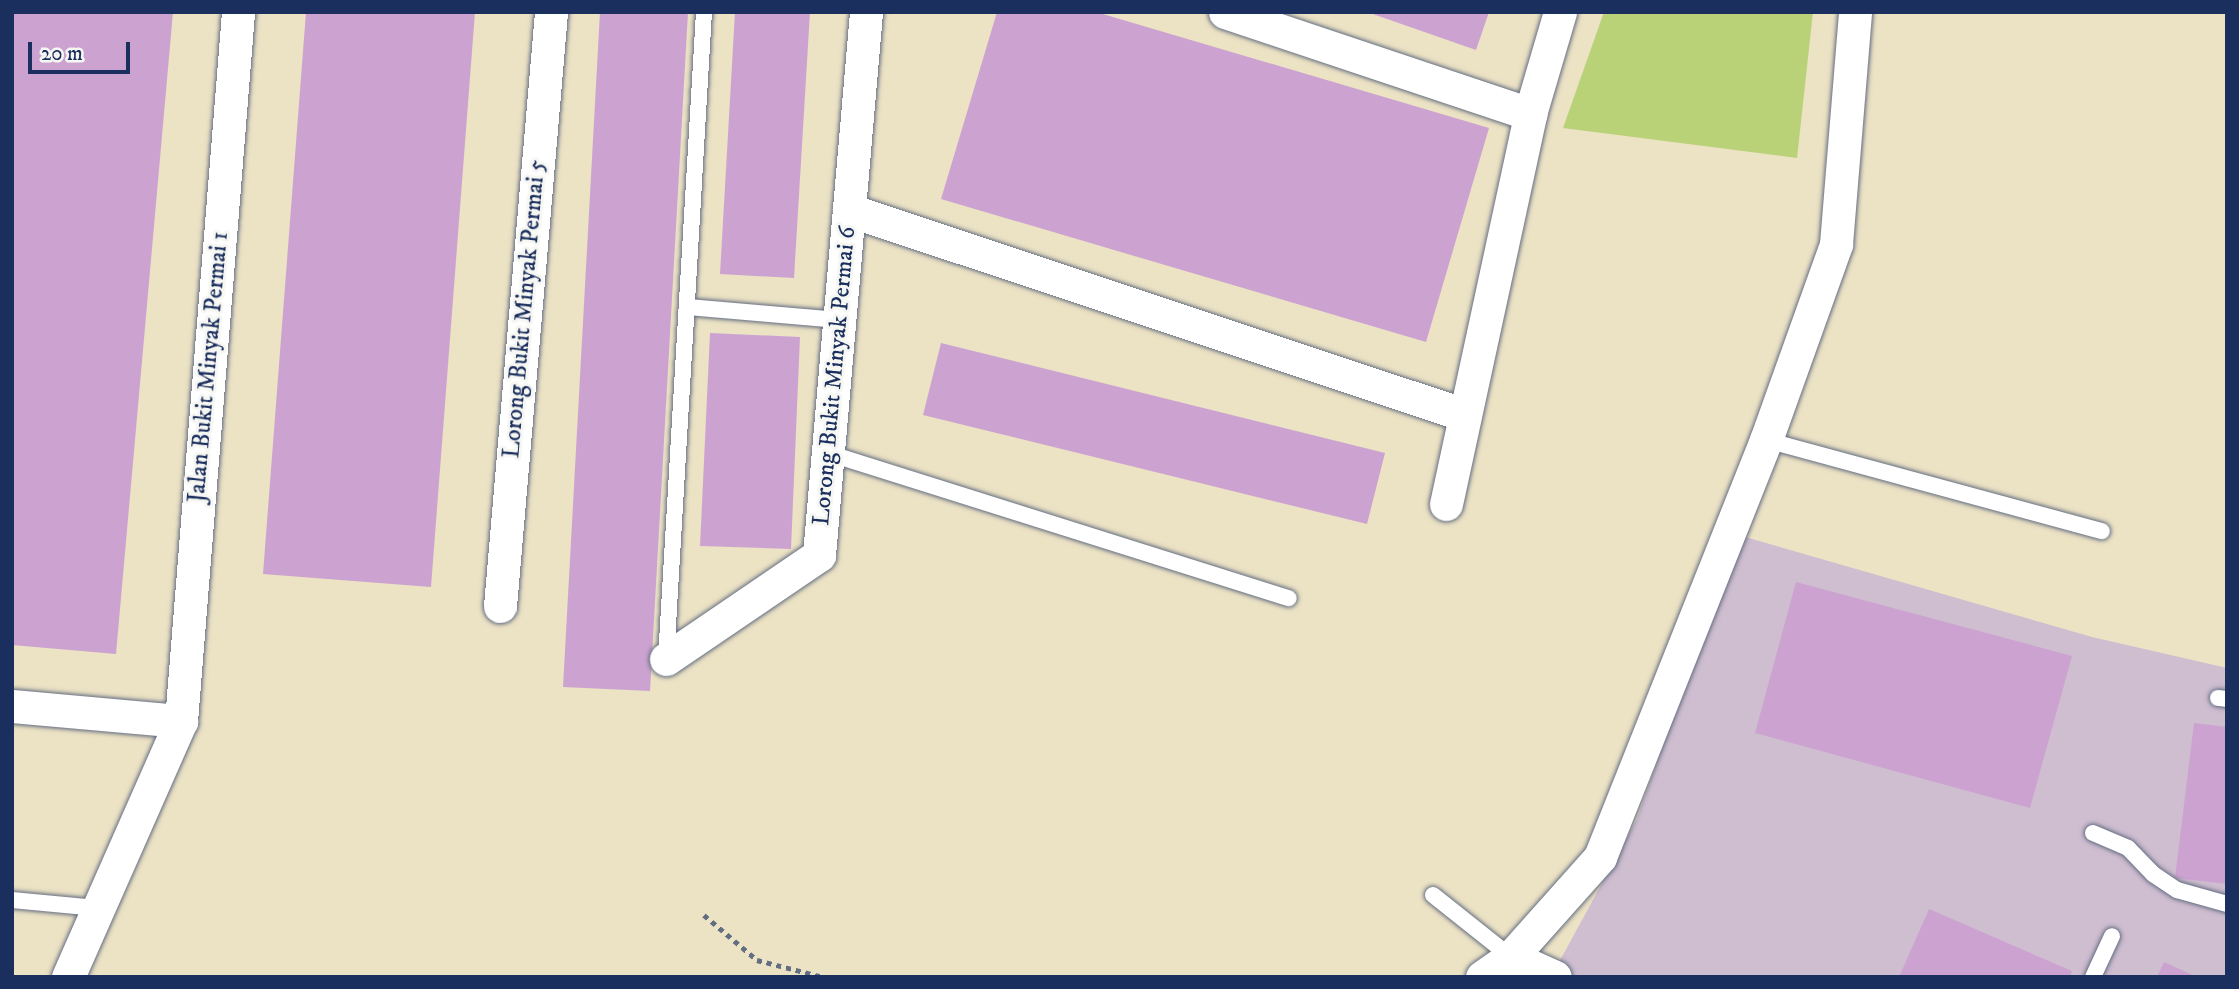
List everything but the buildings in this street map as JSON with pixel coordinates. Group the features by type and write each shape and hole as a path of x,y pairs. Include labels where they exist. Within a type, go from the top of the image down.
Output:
{"street":[{"name":"Jalan Bukit Minyak Permai 1","path":"68,977 181,721 238,12"},
{"name":"Lorong Bukit Minyak Permai 5","path":"500,606 551,12"},
{"name":"Lorong Bukit Minyak Permai 6","path":"666,659 819,555 866,12"},
{"path":"1225,12 1530,114"},
{"path":"1446,505 1530,114 1560,12"},
{"path":"1482,977 1511,957 1601,858 1766,440 1836,244 1855,12"},
{"path":"849,210 1465,415"},
{"path":"12,706 181,721"},
{"path":"1511,957 1555,977"}],"lane":[{"path":"666,659 704,12"},
{"path":"687,307 839,320"},
{"path":"1766,440 2102,531"},
{"path":"828,453 1289,598"},
{"path":"2093,833 2128,848 2153,874 2177,890 2227,904"},
{"path":"1433,895 1511,957"},
{"path":"12,900 97,908"},
{"path":"2093,977 2112,936"}],"path":[{"path":"704,915 757,960 823,977"}],"shaded area":[{"path":"1738,535 2092,637 2227,668 2227,977 1551,977 1637,819"}],"green space":[{"path":"1604,12 1813,12 1797,158 1563,128"}]}
